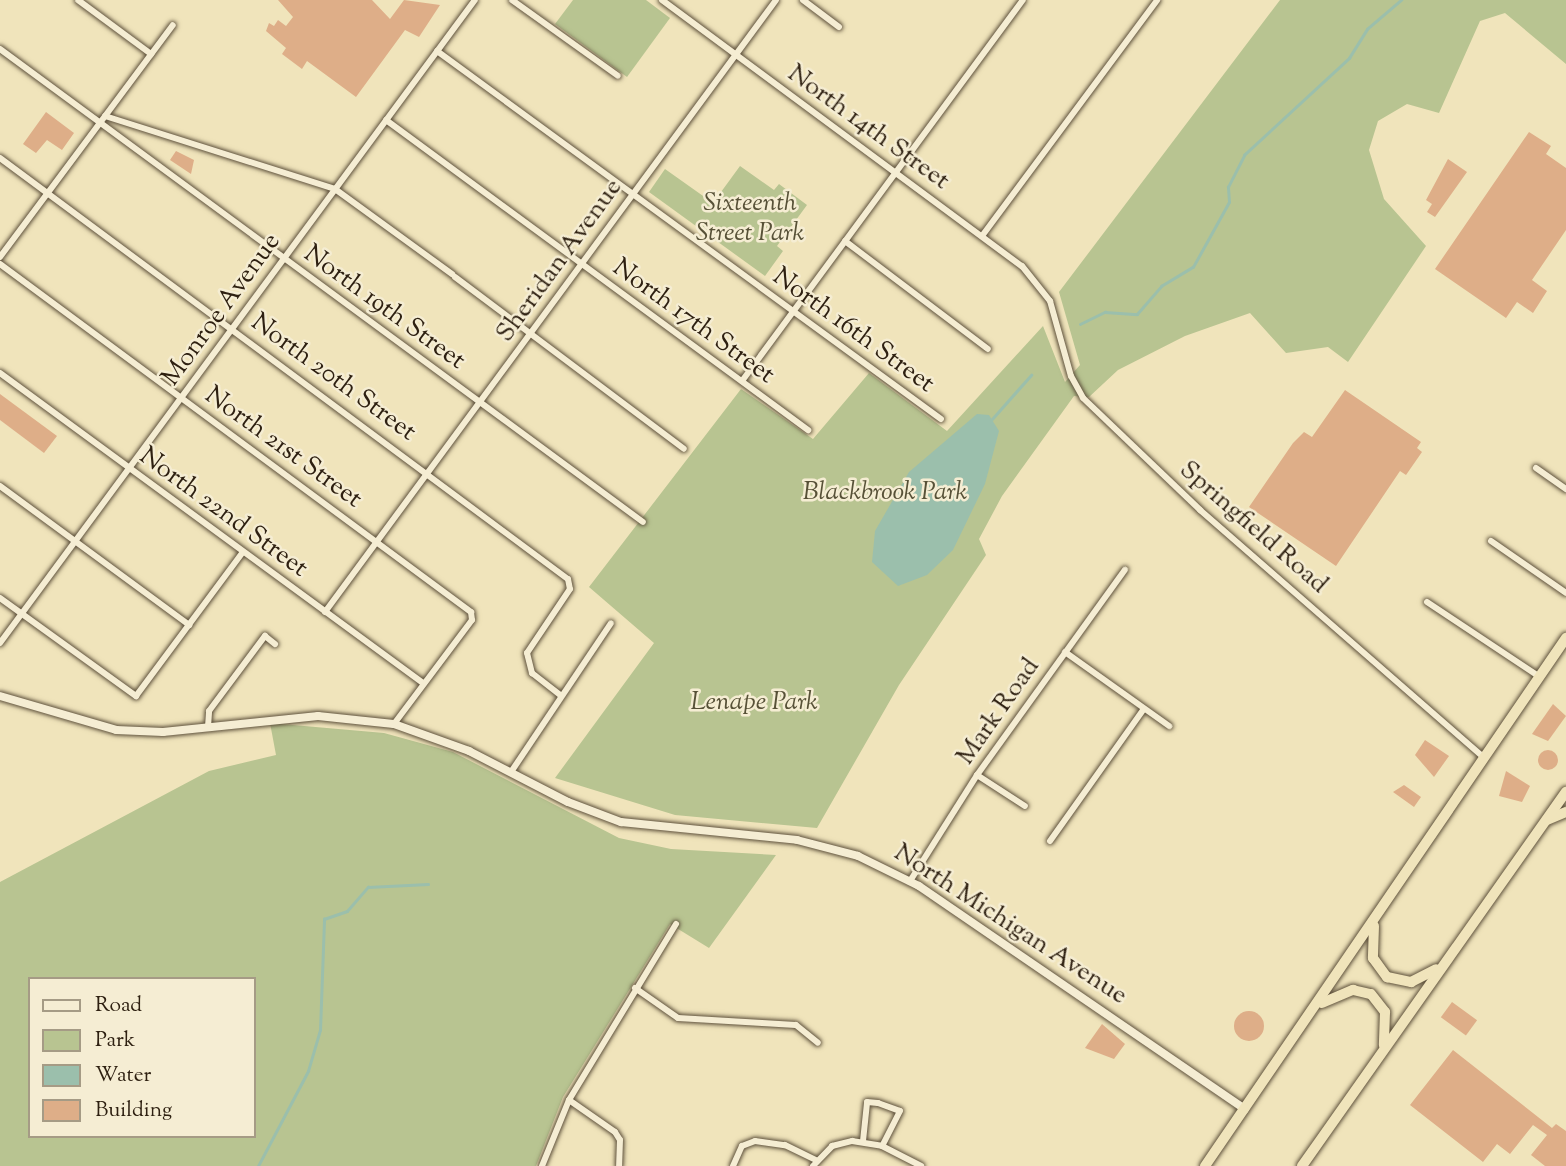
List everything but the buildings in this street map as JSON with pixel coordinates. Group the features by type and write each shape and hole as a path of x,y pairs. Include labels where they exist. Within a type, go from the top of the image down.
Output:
{"highway":[{"path":"1205,1166 1318,1005 1566,638"},
{"path":"1302,1166 1441,965 1566,792"},
{"path":"1544,821 1566,812"},
{"path":"1374,923 1373,958 1387,978 1411,982 1441,965"},
{"path":"1318,1005 1349,990 1371,994 1387,1017 1382,1051"}],"street":[{"path":"78,0 151,54"},
{"name":"Monroe Avenue","path":"0,643 475,0"},
{"path":"512,0 618,76"},
{"name":"North 14th Street","path":"662,0 1028,271 1045,293"},
{"name":"Sheridan Avenue","path":"325,612 776,0"},
{"path":"803,0 839,27"},
{"path":"742,382 1023,0"},
{"path":"982,236 1157,0"},
{"path":"0,257 173,25"},
{"name":"North 19th Street","path":"0,49 643,522"},
{"name":"North 16th Street","path":"437,51 941,419"},
{"path":"105,116 335,189 531,332 684,449"},
{"name":"North 17th Street","path":"386,120 808,430"},
{"name":"North 20th Street","path":"0,158 428,472 571,585 527,653 532,673 560,695"},
{"path":"845,241 988,349"},
{"name":"North 21st Street","path":"0,264 377,542 471,616 423,683"},
{"name":"Springfield Road","path":"1045,293 1071,376 1083,398 1200,509 1485,758"},
{"name":"North 22nd Street","path":"0,373 423,683"},
{"path":"1536,468 1566,489"},
{"path":"0,486 189,625"},
{"path":"1491,541 1566,593"},
{"path":"0,598 136,696 243,552"},
{"name":"Mark Road","path":"910,881 977,775 1125,570"},
{"path":"1427,602 1540,677"},
{"path":"511,772 560,695 611,623"},
{"path":"208,727 212,706 265,636 275,644"},
{"path":"1065,652 1169,726"},
{"path":"394,724 423,683"},
{"name":"North Michigan Avenue","path":"0,696 116,730 208,727 318,716 394,724 511,772 621,822 797,840 858,856 910,881 1245,1109"},
{"path":"1050,841 1143,710"},
{"path":"977,775 1025,806"},
{"path":"542,1166 569,1100 676,924"},
{"path":"635,988 678,1018 796,1025 818,1042"},
{"path":"569,1100 615,1132 620,1140 619,1166"},
{"path":"863,1141 867,1102 878,1103 900,1111 882,1146"},
{"path":"733,1166 742,1146 755,1141 785,1145 815,1163 832,1146 863,1141 882,1146 921,1166"}],"green space":[{"path":"573,0 646,0 670,18 627,77 555,24"},
{"name":"Lenape Park","path":"1280,0 1566,0 1566,64 1505,13 1480,21 1439,113 1407,104 1378,121 1369,150 1384,199 1426,246 1348,362 1328,347 1286,353 1250,313 1185,336 1118,370 1089,397 1074,396 1002,496 979,539 986,555 899,685 817,828 675,815 555,778 654,643 589,587 741,389 813,439 869,373 947,431 1043,326 1065,382 1080,365 1059,292"},
{"name":"Sixteenth Street Park","path":"740,166 774,190 779,184 807,205 777,246 783,251 765,276 649,192 665,169 713,203"},
{"path":"270,723 384,733 453,752 619,838 671,849 776,855 709,948 670,924 563,1097 536,1166 0,1166 0,882 209,771 276,755"}],"water":[{"path":"977,414 989,415 999,431 985,484 953,550 927,575 898,586 872,562 875,531 909,472"}],"waterway":[{"path":"1080,324 1105,312 1137,314 1161,286 1193,267 1229,202 1228,187 1244,155 1349,58 1367,29 1401,0"},
{"path":"992,419 1031,375"},
{"path":"258,1166 308,1071 320,1030 324,919 347,911 368,887 428,884"}],"park label":[{"name":"Blackbrook Park","path":"885,493"}]}
